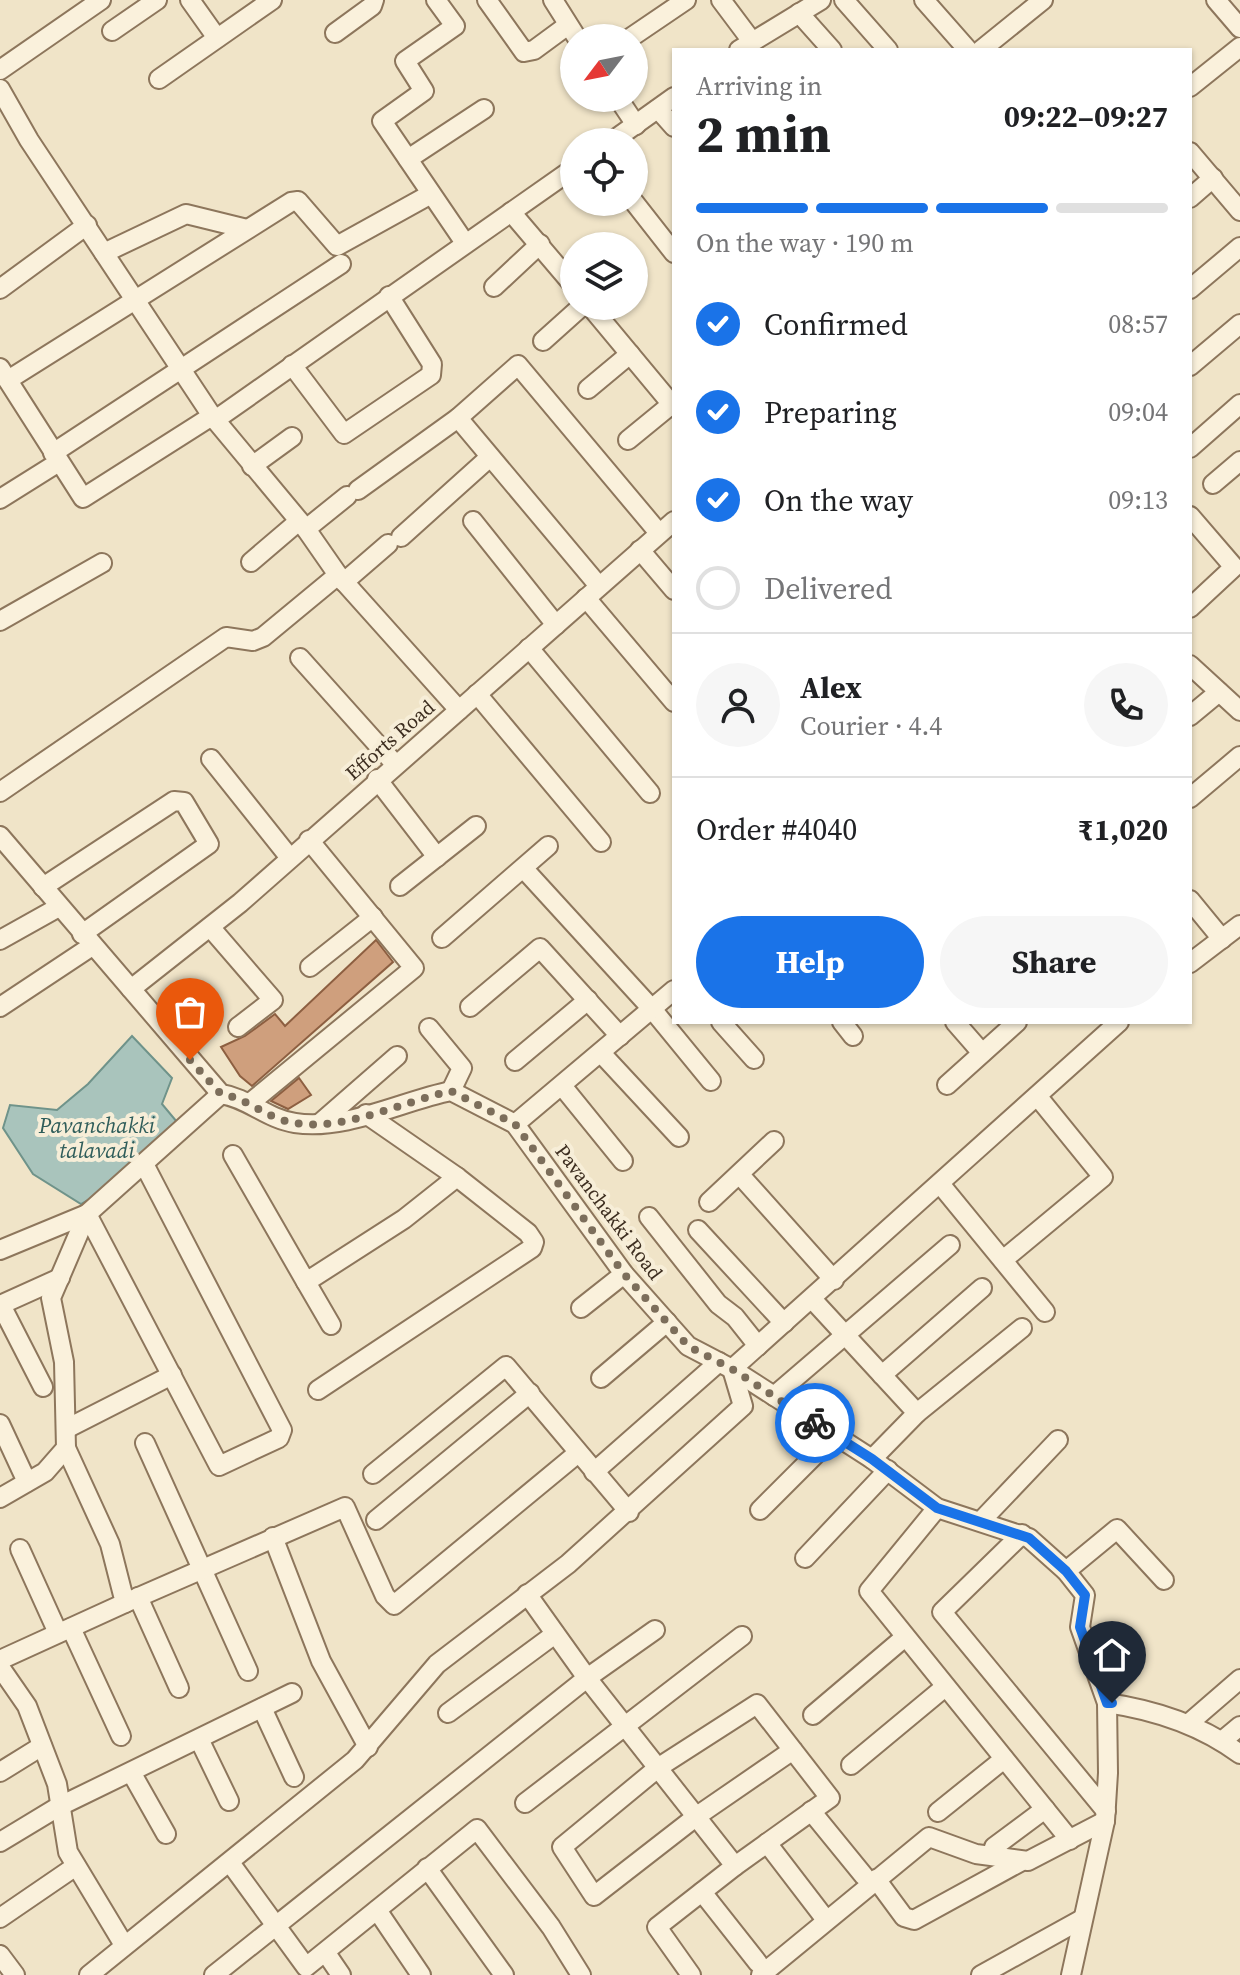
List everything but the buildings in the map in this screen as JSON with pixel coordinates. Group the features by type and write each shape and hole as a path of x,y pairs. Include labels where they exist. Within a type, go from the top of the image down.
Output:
{"street":[{"path":"0,70 101,0"},
{"path":"112,31 157,0"},
{"path":"190,0 217,38"},
{"path":"159,79 272,0"},
{"path":"335,33 372,6 374,0"},
{"path":"436,0 455,26 405,61 424,91 382,121 465,243"},
{"path":"487,0 524,52 560,37"},
{"path":"553,0 568,24"},
{"path":"648,26 686,0"},
{"path":"721,0 745,45 821,0"},
{"path":"844,0 886,48"},
{"path":"924,0 966,48"},
{"path":"983,48 1043,0"},
{"path":"1216,0 1240,28"},
{"path":"799,13 830,48"},
{"path":"1192,85 1240,47"},
{"path":"0,89 29,140 214,418 303,525 341,578 459,710"},
{"path":"632,128 672,98"},
{"path":"408,159 484,109"},
{"path":"658,109 672,125"},
{"path":"627,112 636,125"},
{"path":"1192,154 1239,208"},
{"path":"431,194 337,246 298,201 4,374 83,498 214,418 560,178"},
{"path":"1192,196 1213,178"},
{"path":"511,212 560,269"},
{"path":"104,253 186,214 247,229"},
{"path":"645,216 672,250"},
{"path":"0,289 87,225"},
{"path":"494,287 540,244"},
{"path":"1192,287 1240,247"},
{"path":"0,499 56,457 341,264"},
{"path":"292,365 344,434 431,375 432,364 389,296"},
{"path":"543,341 566,320"},
{"path":"602,320 672,405"},
{"path":"1192,364 1240,324"},
{"path":"588,389 630,354"},
{"path":"251,562 458,418 518,365 667,527"},
{"path":"1192,446 1240,404"},
{"path":"628,440 672,407"},
{"path":"458,418 672,699"},
{"path":"252,466 292,437"},
{"path":"0,792 226,637 253,641 263,637 394,541 490,457"},
{"path":"1213,484 1240,461"},
{"path":"473,521 556,625"},
{"path":"1192,521 1234,567 1192,606"},
{"name":"Efforts Road","path":"131,989 210,927 667,527"},
{"path":"640,550 672,588"},
{"path":"0,621 102,563"},
{"path":"529,648 650,793"},
{"path":"300,658 395,764"},
{"path":"1192,667 1240,711"},
{"path":"1192,714 1219,692"},
{"path":"477,694 601,842"},
{"path":"1192,796 1240,756"},
{"path":"211,759 290,858"},
{"path":"377,779 437,857"},
{"path":"0,1007 209,844 184,802 174,801 43,887"},
{"path":"400,886 476,826"},
{"path":"0,836 221,1094 250,1103 269,1116 317,1125 451,1091 462,1068 429,1028"},
{"path":"250,1103 414,968 309,840"},
{"path":"442,938 548,846"},
{"path":"524,869 652,1009 711,1081"},
{"path":"1192,902 1222,939"},
{"path":"0,940 59,907"},
{"path":"310,967 373,917"},
{"path":"1192,962 1240,925"},
{"path":"210,927 273,1000 238,1027"},
{"path":"470,1007 540,948 620,1036"},
{"path":"515,1124 563,1087 672,992"},
{"path":"515,1061 588,1000"},
{"path":"723,1024 754,1059"},
{"path":"957,1024 982,1053"},
{"path":"947,1085 1015,1024"},
{"path":"594,1472 725,1366 758,1346 1117,1024"},
{"path":"601,1053 679,1137"},
{"path":"317,1125 397,1056"},
{"path":"563,1087 623,1161"},
{"name":"Pavanchakki Road","path":"451,1091 515,1124 624,1274 688,1346 872,1459 937,1508"},
{"path":"0,1250 87,1214 221,1094"},
{"path":"1003,1260 1103,1177 1038,1097"},
{"path":"318,1390 532,1248 534,1242 528,1233 457,1177 366,1114"},
{"path":"709,1202 774,1141"},
{"path":"233,1155 331,1325"},
{"path":"87,1214 219,1466 283,1435 144,1164"},
{"path":"740,1175 834,1280"},
{"path":"306,1282 404,1219 457,1177"},
{"path":"941,1185 1045,1312"},
{"path":"87,1214 51,1298 64,1362 66,1438 132,1600 179,1688"},
{"path":"649,1217 718,1304 735,1317 758,1346"},
{"path":"698,1230 784,1323"},
{"path":"774,1396 950,1245"},
{"path":"581,1308 624,1274"},
{"path":"43,1387 0,1305 60,1278"},
{"path":"882,1375 982,1288"},
{"path":"812,1299 917,1413"},
{"path":"601,1378 667,1322"},
{"path":"872,1459 917,1413 1022,1328"},
{"path":"89,1975 231,1864 368,1747 437,1664 629,1512 743,1406 725,1366"},
{"path":"373,1474 501,1368 512,1369 629,1512"},
{"path":"0,1498 45,1472 66,1438 172,1375"},
{"path":"376,1520 530,1393"},
{"path":"0,1424 27,1482"},
{"path":"760,1510 835,1435"},
{"path":"981,1521 1058,1440"},
{"path":"145,1443 204,1567 248,1671"},
{"path":"0,1660 345,1507 385,1596 394,1605 578,1453"},
{"path":"805,1558 888,1470"},
{"path":"1070,1840 869,1591 937,1508 1022,1534 1082,1588 1086,1602 1081,1621 1109,1703 1105,1816 1071,1975"},
{"path":"1066,1571 1117,1529 1164,1580"},
{"path":"1022,1534 942,1612 1105,1816"},
{"path":"273,1537 321,1661 368,1747"},
{"path":"20,1549 121,1736"},
{"path":"527,1594 587,1678 735,1866"},
{"path":"214,1975 587,1678 655,1630"},
{"path":"448,1713 555,1634"},
{"path":"525,1803 742,1636"},
{"path":"813,1715 905,1637"},
{"path":"2,1676 27,1706 57,1784 58,1807 68,1852 124,1945"},
{"path":"1188,1724 1240,1679"},
{"path":"851,1765 945,1687"},
{"path":"0,1842 58,1807 292,1693"},
{"path":"1109,1703 1138,1708 1188,1724 1240,1754"},
{"path":"691,1975 657,1927 830,1798 793,1750 757,1704 659,1767 562,1847 594,1896 697,1816 793,1750"},
{"path":"262,1708 294,1777"},
{"path":"1222,1741 1240,1726"},
{"path":"199,1739 229,1801"},
{"path":"0,1772 42,1746"},
{"path":"938,1812 1004,1759"},
{"path":"131,1772 166,1834"},
{"path":"994,1847 1045,1809"},
{"path":"811,1811 904,1917 914,1920 1020,1862 1035,1859 1070,1840 1105,1816"},
{"path":"231,1864 306,1967 477,1829 551,1927 581,1975"},
{"path":"702,1892 760,1969 870,1878 929,1837 976,1854 1020,1862"},
{"path":"767,1843 823,1916"},
{"path":"0,1918 76,1866"},
{"path":"427,1868 504,1975"},
{"path":"377,1910 421,1975"},
{"path":"981,1975 1082,1919"},
{"path":"326,1953 341,1975"},
{"path":"0,1955 15,1975"}],"water":[{"name":"Pavanchakki talavadi","path":"132,1036 172,1078 162,1104 177,1122 108,1188 81,1204 33,1174 3,1128 10,1105 57,1110 88,1084"}],"way so far":[{"path":"190,1060 221,1094 233,1096 269,1116 292,1123 317,1125 451,1091 515,1124 560,1181 624,1274 688,1346 732,1369 815,1423"}],"route":[{"path":"815,1423 872,1459 937,1508 1022,1534 1066,1571 1085,1595 1080,1627 1107,1703 1112,1703"}]}
